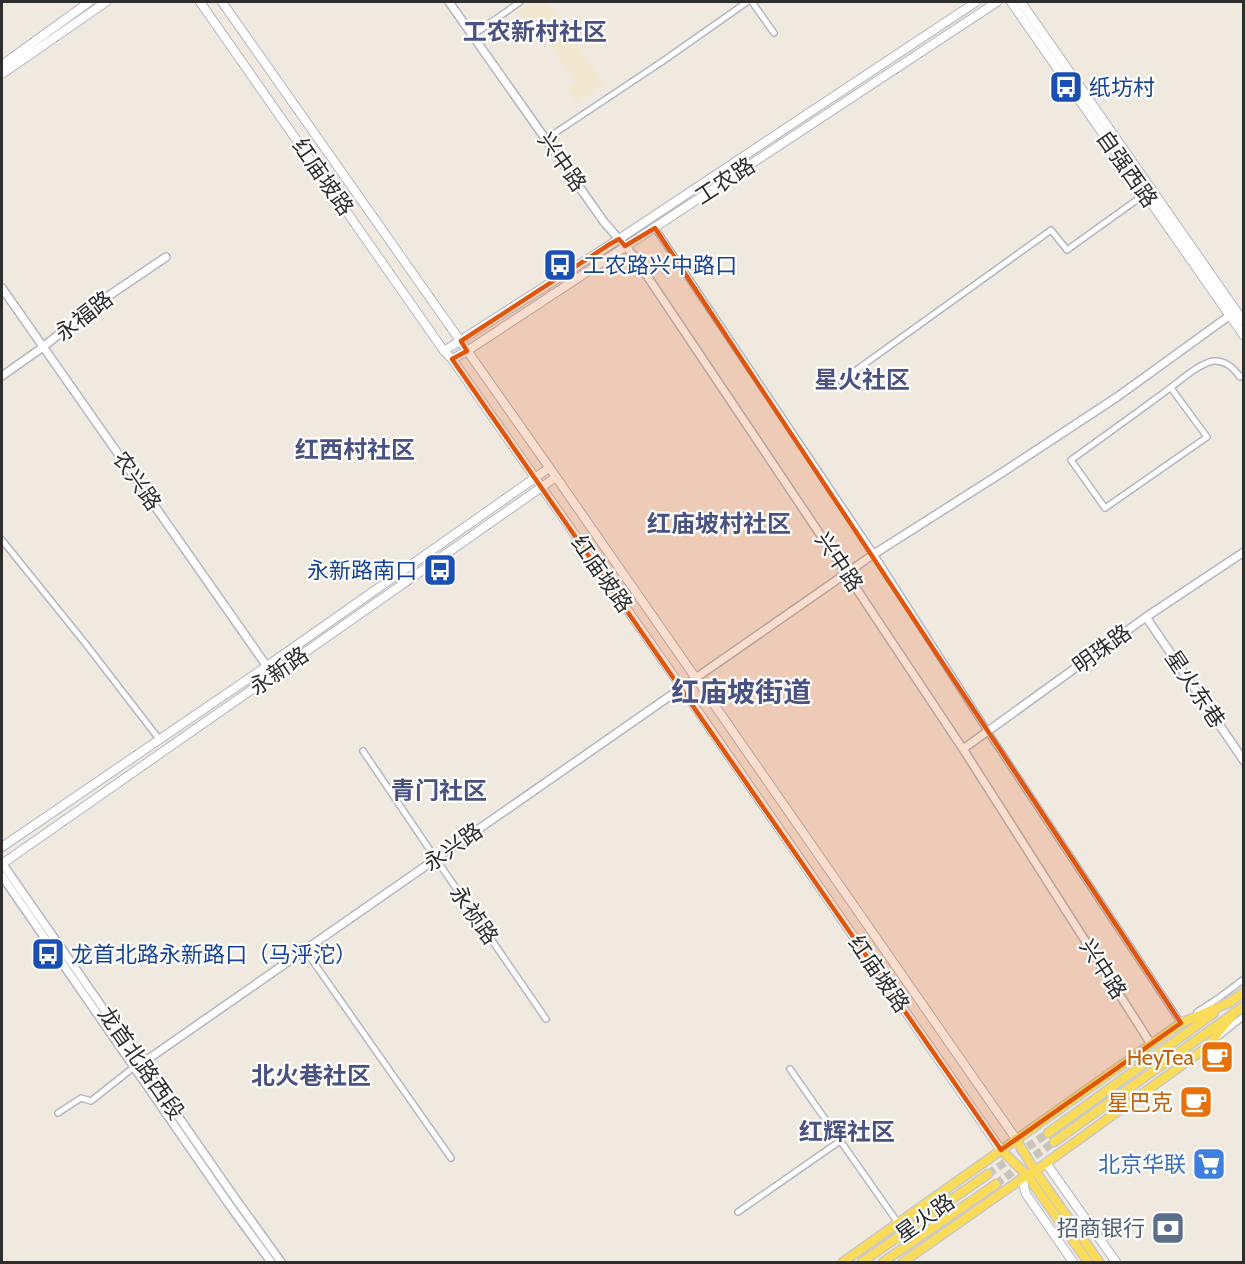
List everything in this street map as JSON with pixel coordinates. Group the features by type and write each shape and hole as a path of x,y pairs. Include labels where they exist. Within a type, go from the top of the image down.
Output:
{"main road":[{"path":"2,64 89,2"},
{"path":"2,74 106,2"},
{"name":"红庙坡路","path":"200,2 535,477 1001,1150"},
{"name":"红庙坡路","path":"222,2 556,477 1016,1139"},
{"name":"工农路","path":"444,351 619,239 976,2"},
{"name":"工农路","path":"452,359 997,2"},
{"name":"自强西路","path":"1011,2 1244,336"},
{"name":"自强西路","path":"1021,2 1244,322"},
{"name":"永新路","path":"2,847 267,666 549,468"},
{"name":"永新路","path":"2,863 556,477"},
{"path":"1048,1133 1244,992"},
{"path":"843,1263 1181,1023 1230,1002"},
{"path":"903,1263 1207,1047 1244,1006"},
{"path":"1054,1142 1239,1014"},
{"path":"1016,1139 1031,1173 1088,1263"},
{"path":"1001,1150 1031,1173 1100,1263"},
{"path":"1046,1163 1116,1263"},
{"path":"1031,1173 1023,1183 1026,1194 1073,1263"},
{"name":"星火路","path":"862,1263 988,1174"},
{"name":"星火路","path":"883,1263 996,1184"}],"street":[{"name":"兴中路","path":"449,2 604,222 640,265 963,749 1151,1044"},
{"path":"473,35 520,2"},
{"path":"546,139 747,2"},
{"path":"752,2 774,33"},
{"path":"841,381 1051,230 1066,250 1145,194"},
{"path":"655,228 874,554 988,732 1181,1023 1244,979"},
{"name":"永福路","path":"2,376 98,303 166,257"},
{"name":"农兴路","path":"2,288 273,675"},
{"name":"永兴路","path":"58,1113 81,1098 91,1101 134,1067 846,573 1117,396 1229,316"},
{"path":"1171,388 1206,436 1105,508 1071,460 1201,366 1213,361 1221,361 1234,369 1240,377 1244,375"},
{"path":"2,540 159,739"},
{"name":"明珠路","path":"963,749 1146,617 1244,552"},
{"name":"星火东巷","path":"1146,617 1244,761"},
{"name":"永祯路","path":"363,751 546,1019"},
{"name":"龙首北路西段","path":"2,863 281,1263"},
{"name":"龙首北路西段","path":"2,876 271,1263"},
{"path":"305,950 452,1158"},
{"path":"790,1070 898,1223"},
{"path":"738,1212 840,1141"}],"highlighted area":[{"path":"655,228 1181,1023 1001,1150 452,359 467,351 461,341 610,244 619,239 625,246"}],"shaded area":[{"path":"534,2 547,2 604,84 577,103 567,88 576,82 535,23 529,26 519,12"}],"tunnel":[{"path":"988,1174 1048,1133"},
{"path":"996,1184 1054,1142"}],"place":[{"name":"纸坊村","path":"1066,87"},
{"name":"工农路兴中路口","path":"560,265"},
{"name":"永新路南口","path":"440,570"},
{"name":"龙首北路永新路口（马泘沱）","path":"48,954"},
{"name":"HeyTea","path":"1217,1057"},
{"name":"星巴克","path":"1196,1102"},
{"name":"北京华联","path":"1209,1164"},
{"name":"招商银行","path":"1168,1228"}],"district":[{"name":"工农新村社区","path":"535,31"},
{"name":"星火社区","path":"862,379"},
{"name":"红西村社区","path":"355,449"},
{"name":"红庙坡村社区","path":"719,523"},
{"name":"红庙坡街道","path":"741,692"},
{"name":"青门社区","path":"439,790"},
{"name":"北火巷社区","path":"311,1075"},
{"name":"红辉社区","path":"847,1131"}]}
